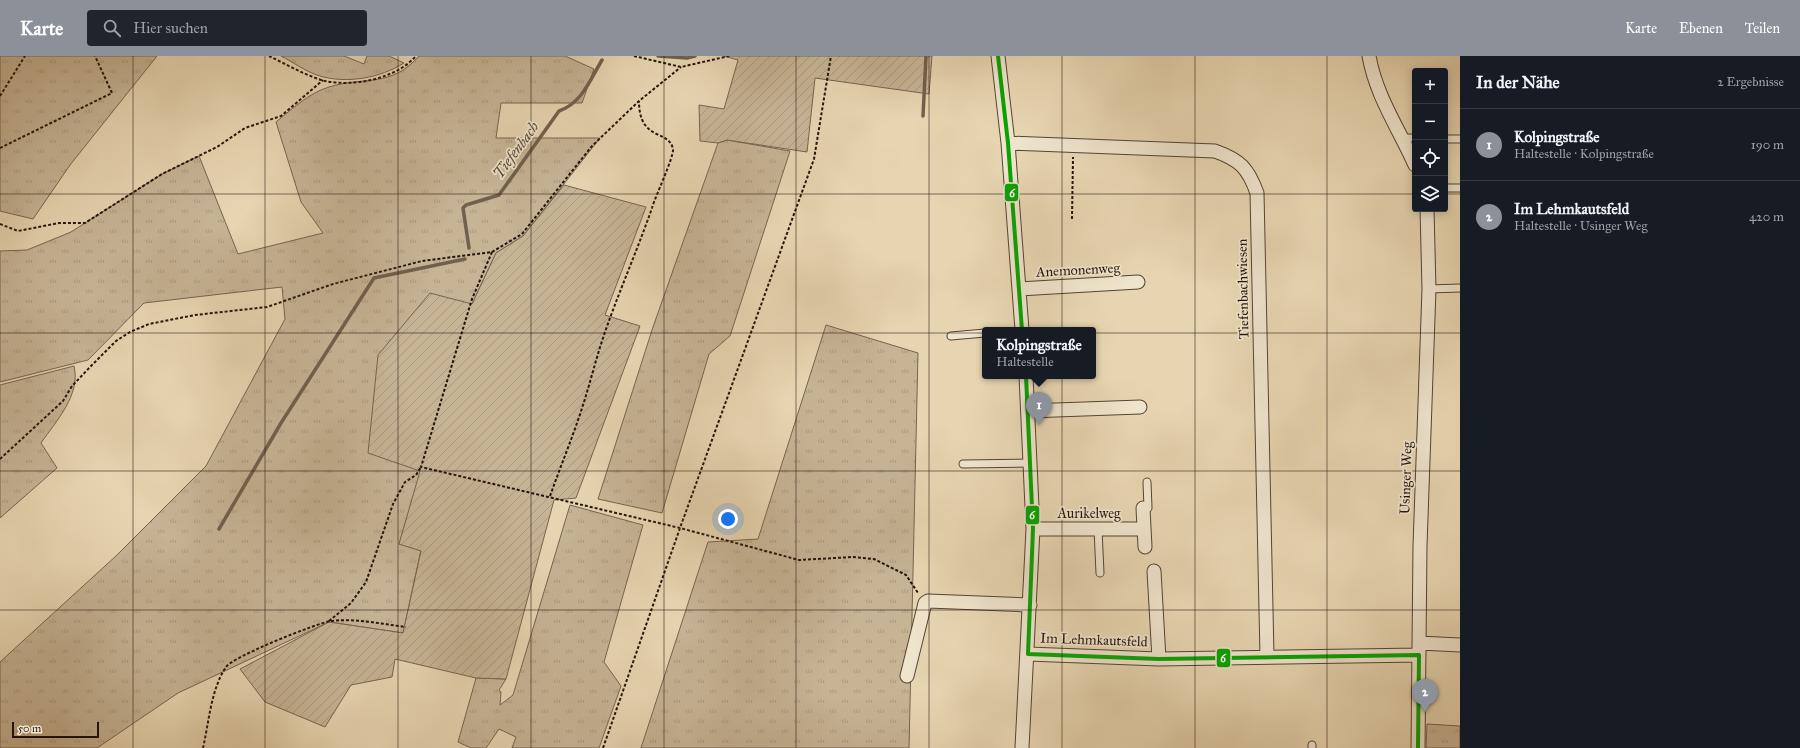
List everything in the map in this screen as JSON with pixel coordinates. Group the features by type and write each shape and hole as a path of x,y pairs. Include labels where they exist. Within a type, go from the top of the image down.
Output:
{"street":[{"path":"998,56 1008,143 1022,327"},
{"path":"1369,56 1371,68 1382,99 1408,138 1412,153"},
{"name":"Tiefenbachwiesen","path":"1008,143 1215,150 1238,160 1247,170 1253,181 1257,193 1267,656"},
{"name":"Usinger Weg","path":"1418,748 1422,447 1429,288 1428,212"},
{"name":"Anemonenweg","path":"1019,289 1138,282"},
{"path":"1022,748 1028,654 1033,529 1026,379"},
{"path":"1028,411 1140,407"},
{"path":"1143,508 1145,546"},
{"name":"Aurikelweg","path":"1033,529 1144,529"},
{"name":"Im Lehmkautsfeld","path":"1154,571 1160,659"},
{"path":"907,676 924,603 928,601 1030,605"},
{"name":"Im Lehmkautsfeld","path":"1028,654 1160,659 1419,649 1460,645"}],"lane":[{"path":"1448,139 1460,139"},
{"path":"1448,188 1460,188"},
{"path":"1429,288 1460,288"},
{"path":"951,336 982,333"},
{"path":"963,464 1030,463"},
{"path":"1143,508 1148,508 1147,482"},
{"path":"1098,529 1100,573"}],"path":[{"path":"0,96 25,56"},
{"path":"0,148 112,93 95,56"},
{"path":"269,56 323,80 345,83 384,76 400,69 416,56"},
{"path":"634,56 681,67 729,56"},
{"path":"603,748 680,528 814,159 831,56"},
{"path":"0,459 63,401 72,386 116,341 130,332 149,324 195,315 267,306 333,284 422,261 492,252 522,234 592,146 639,101 681,67"},
{"path":"0,224 18,231 59,223 85,223 162,174 217,147 245,128 281,116 323,80"},
{"path":"550,496 584,402 601,344 660,184 672,159 673,148 667,139 649,130 642,123 639,113 639,101"},
{"path":"1072,220 1073,146"},
{"path":"203,748 218,682 227,665 247,652 329,621 351,603 366,582 393,504 405,482 416,475 421,467 472,299 492,252"},
{"path":"421,467 550,496 680,528 799,560 853,557 874,559 906,575 924,603"},
{"path":"329,621 356,620 406,627"}],"green space":[{"path":"0,56 157,56 70,165 33,219 0,211"},
{"path":"281,56 344,56 364,64 367,56 389,56 404,63 374,76 341,79 320,76"},
{"path":"419,56 565,56 594,69 582,103 501,103 496,138 600,138 523,236 496,253 472,304 399,544 421,550 403,633 329,622 178,693 97,748 0,748 0,662 117,555 206,466 285,319 282,287 144,303 88,360 0,382 0,251 27,250 71,232 162,174 199,156 238,254 323,233 301,202 276,122 315,93 329,87 342,84 388,77 409,66"},
{"path":"724,56 932,56 929,94 815,78 807,152 727,140 718,143 700,141 699,105 724,109 738,60"},
{"path":"727,140 790,151 730,336 709,354 662,513 598,499 653,327 718,143"},
{"path":"564,185 646,207 605,315 640,326 576,498 554,500 506,679 476,678 395,659 392,677 351,685 325,727 265,702 240,669 329,622 403,633 421,551 399,544 420,471 368,453 378,355 430,293 472,304 496,253 523,236"},
{"path":"826,325 918,353 909,748 641,748 708,542 758,539"},
{"path":"74,366 75,377 71,397 60,417 41,443 57,468 0,518 0,385"},
{"path":"570,505 643,525 604,662 621,686 599,748 512,748 516,737 499,729 486,748 471,748 458,742 476,678 506,679 499,690 501,692 500,705 513,695"},
{"path":"1427,724 1460,726 1460,748 1426,748"}],"waterway":[{"name":"Tiefenbach","path":"658,56 687,58 695,56"},
{"path":"923,116 926,56"},
{"name":"Tiefenbach","path":"469,248 463,208 466,205 499,195 559,111 580,97 602,60"},
{"path":"219,529 281,423 374,278 465,259"}],"transit line":[{"name":"6","path":"998,56 1008,143 1022,327"},
{"name":"6","path":"1026,379 1033,529 1028,654"},
{"name":"6","path":"1028,654 1159,659 1419,655"},
{"name":"6","path":"1418,748 1419,655"}],"place":[{"name":"Kolpingstraße","path":"1039,425"},
{"name":"Im Lehmkautsfeld","path":"1425,712"}]}
